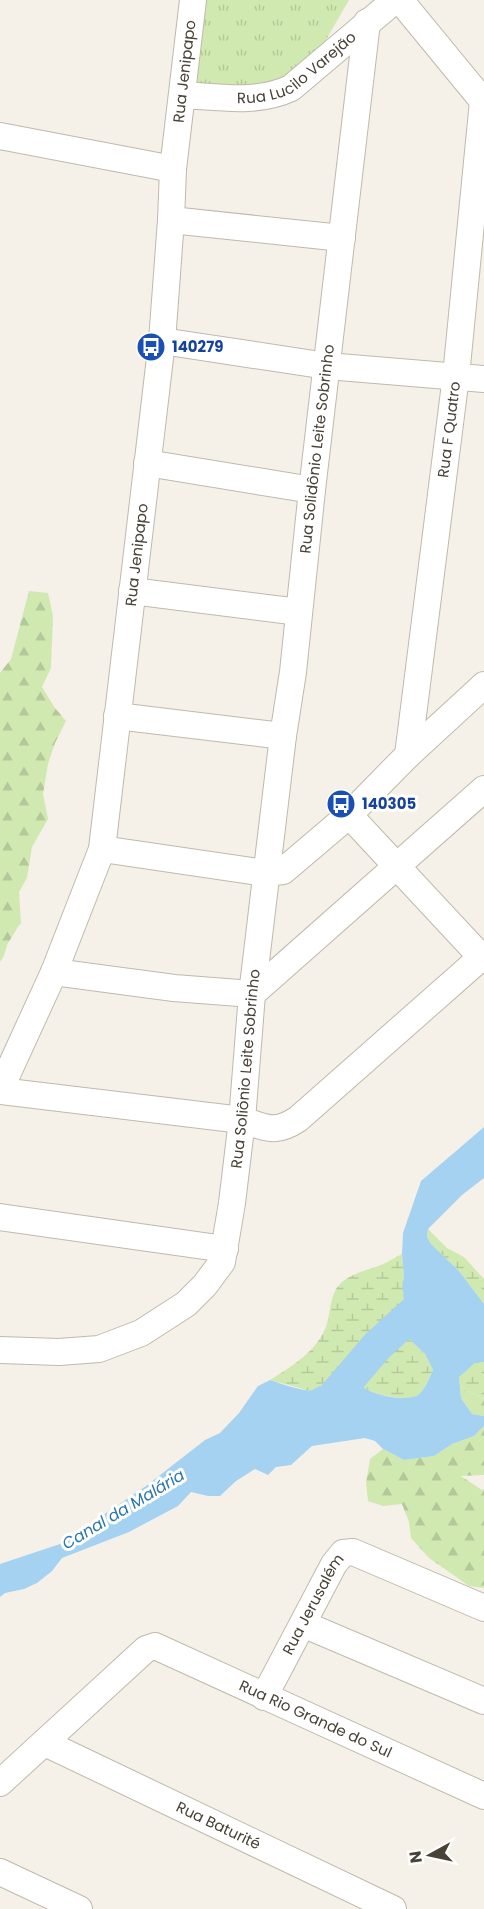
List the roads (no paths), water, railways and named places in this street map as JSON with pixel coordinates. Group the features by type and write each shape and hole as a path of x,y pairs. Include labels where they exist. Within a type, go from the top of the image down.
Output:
{"street":[{"name":"Rua Jenipapo","path":"0,1090 54,972 102,849 162,341 173,169 194,0"},
{"name":"Rua Lucilo Varejão","path":"183,95 255,99 278,94 291,88 385,6"},
{"path":"385,6 484,101"},
{"name":"Rua Solidônio Leite Sobrinho","path":"266,873 293,672 342,238 385,6"},
{"name":"Rua F Quatro","path":"408,755 456,376 484,101"},
{"path":"0,136 173,169"},
{"path":"171,220 342,238"},
{"path":"162,341 327,366 484,379"},
{"path":"147,464 312,490"},
{"path":"132,591 299,612"},
{"path":"102,849 266,873 283,871 348,815 408,755 484,685"},
{"path":"117,716 283,736"},
{"path":"54,972 252,994 484,789"},
{"path":"0,1090 242,1120 276,1130 288,1126 297,1119 483,957 348,815"},
{"name":"Rua Soliônio Leite Sobrinho","path":"223,1255 242,1120 252,994 266,873"},
{"path":"0,1217 223,1255 205,1285 186,1304 141,1333 99,1349 59,1352 0,1350"},
{"name":"Rua Jerusalém","path":"264,1697 334,1564 344,1552 484,1608"},
{"path":"303,1624 484,1701"},
{"name":"Rua Rio Grande do Sul","path":"45,1743 146,1649 155,1646 484,1796"},
{"path":"0,1783 45,1743"},
{"name":"Rua Baturité","path":"45,1743 393,1909"},
{"path":"0,1872 79,1909"}],"water":[{"name":"Canal da Malária","path":"484,1127 484,1178 462,1195 428,1229 427,1237 431,1244 459,1271 484,1304 484,1362 475,1363 459,1377 461,1398 472,1414 484,1416 484,1426 474,1436 452,1444 434,1456 404,1460 383,1449 375,1441 365,1438 312,1446 291,1465 276,1467 268,1475 255,1469 236,1481 220,1496 191,1492 178,1506 129,1532 62,1558 52,1571 37,1583 24,1589 5,1593 0,1597 0,1564 60,1544 146,1486 205,1440 220,1433 239,1413 258,1386 270,1380 299,1389 320,1390 341,1369 354,1361 356,1378 367,1389 385,1396 404,1398 418,1395 427,1384 433,1370 425,1354 408,1338 400,1312 406,1300 402,1254 403,1233 421,1181"}],"waterway":[{"name":"Canal da Malária","path":"324,1402 331,1400 377,1346 421,1306 419,1285"}],"place":[{"name":"140279","path":"151,347"},
{"name":"140305","path":"341,804"}]}
